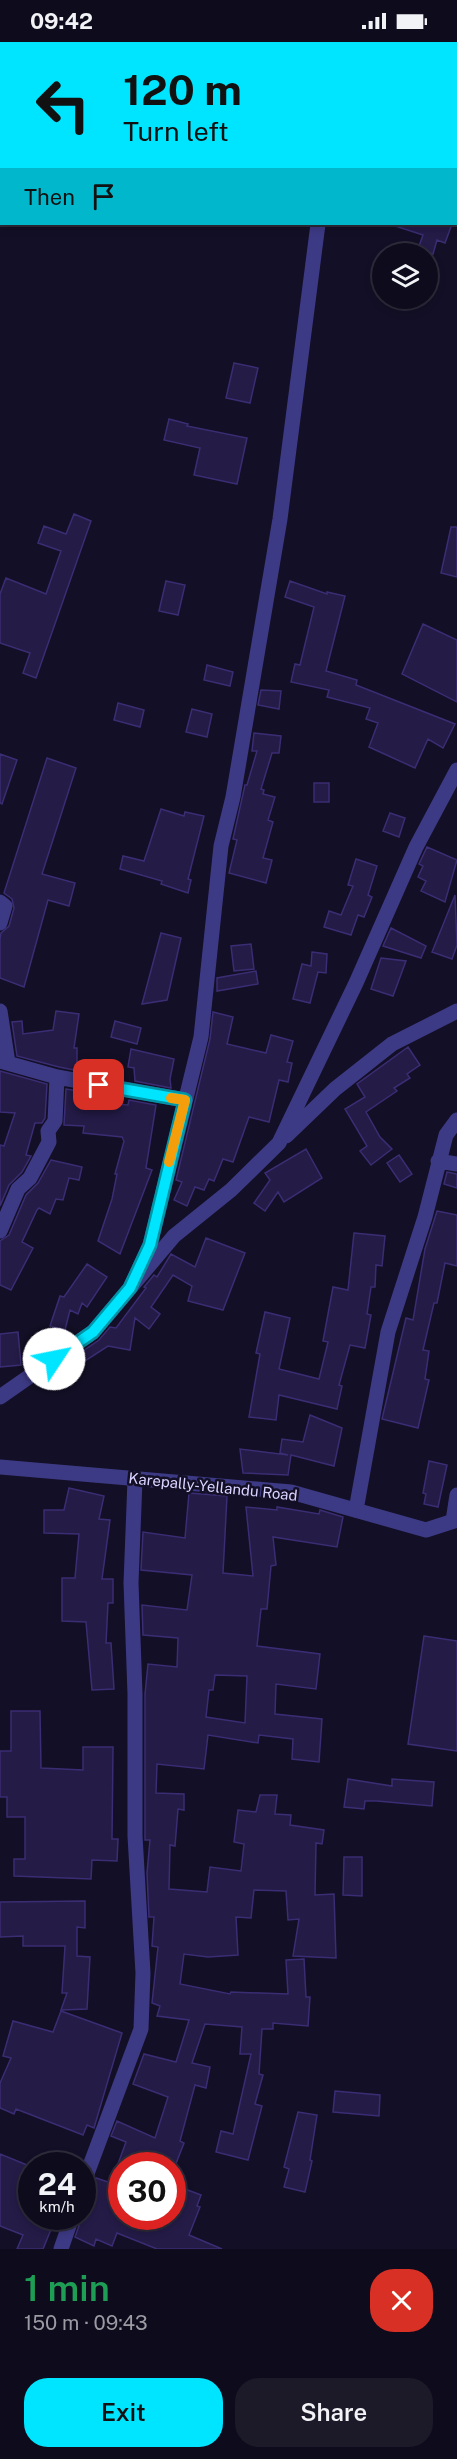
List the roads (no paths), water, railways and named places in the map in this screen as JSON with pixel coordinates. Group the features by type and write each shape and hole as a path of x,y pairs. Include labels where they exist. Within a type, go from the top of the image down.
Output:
{"street":[{"path":"130,1288 150,1245 201,1037 221,846 232,797 280,519 318,225"},
{"path":"279,1143 356,983 416,847 457,770"},
{"path":"0,902 5,906 0,923"},
{"path":"0,1011 4,1062 57,1077 185,1100"},
{"path":"0,1397 93,1332 174,1236 231,1190 335,1089 392,1044 457,1011"},
{"path":"0,1231 18,1189 30,1178 49,1142 48,1131 55,1121 57,1077"},
{"path":"356,1510 388,1332 425,1217 446,1135 457,1120"},
{"path":"438,1161 457,1164"},
{"name":"Karepally-Yellandu Road","path":"0,1467 291,1492 426,1530 455,1520"},
{"path":"95,2152 141,2029 143,1973 135,1836 135,1694 131,1583 135,1480"},
{"path":"455,1520 457,1495"},
{"path":"61,2249 68,2230"}]}
